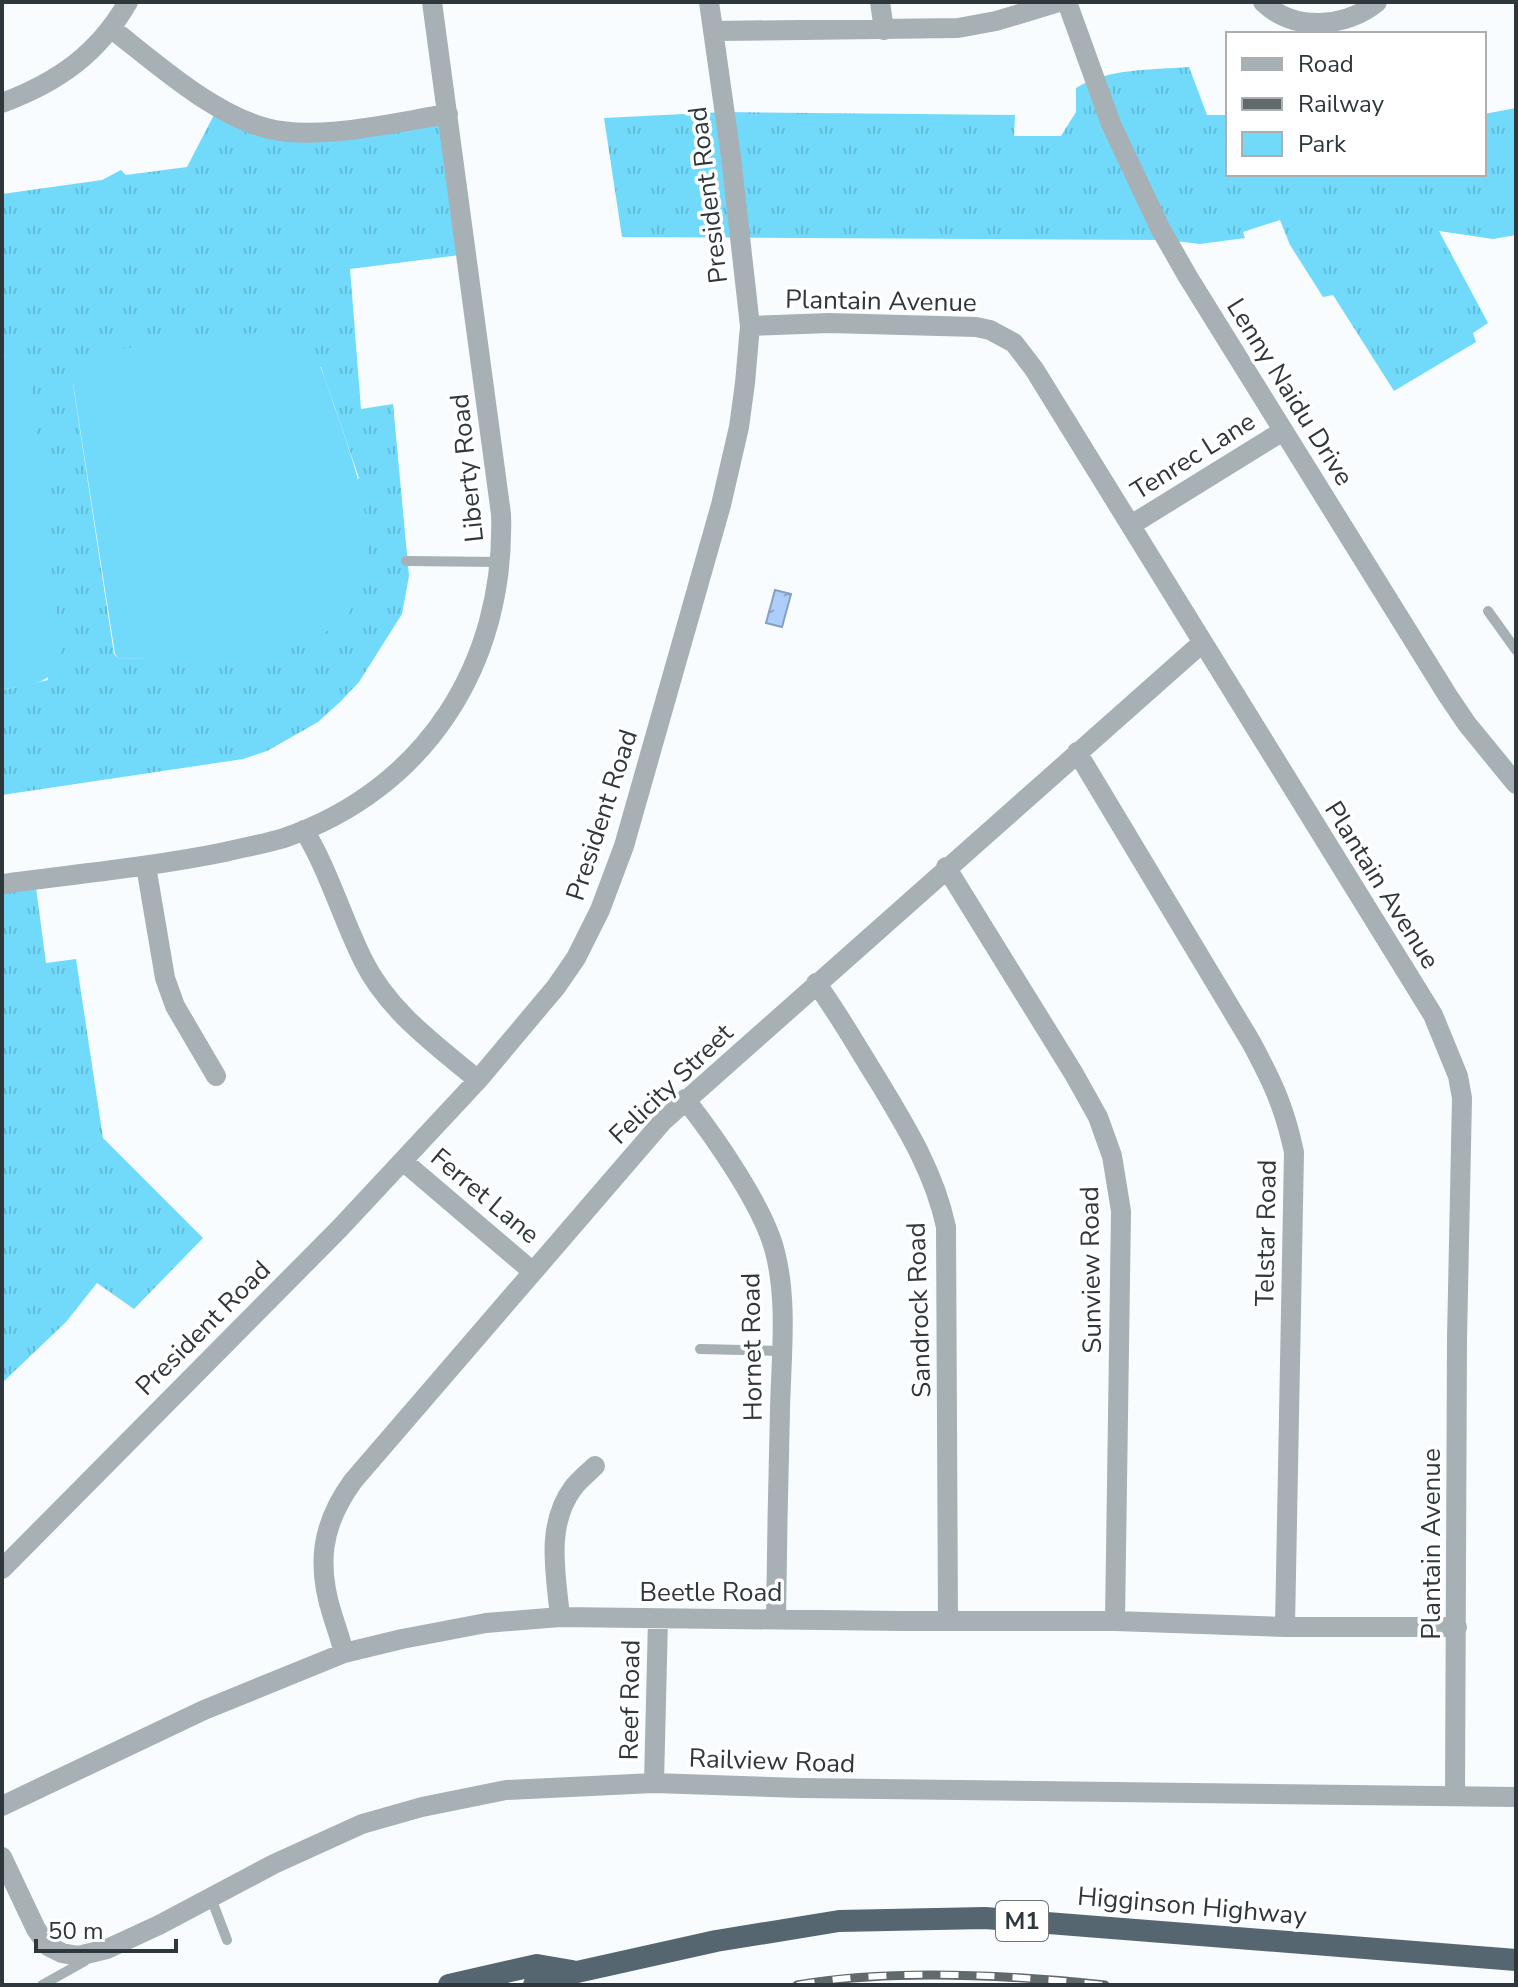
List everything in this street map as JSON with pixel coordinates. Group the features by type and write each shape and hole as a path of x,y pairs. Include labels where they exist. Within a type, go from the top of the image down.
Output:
{"highway":[{"name":"Higginson Highway","path":"534,1985 577,1972 716,1941 839,1921 985,1918 1516,1960"},
{"path":"449,1985 537,1965 577,1972"}],"street":[{"path":"2,103 58,76 112,29 128,2"},
{"name":"Liberty Road","path":"2,884 146,866 257,845 304,830 377,791 423,746 456,701 492,616 501,562 501,514 432,2"},
{"name":"President Road","path":"2,1569 404,1162 556,987 589,935 624,846 721,505 739,427 749,355 750,326 731,157 709,2"},
{"path":"880,2 884,30"},
{"path":"713,31 974,26 1059,2"},
{"name":"Lenny Naidu Drive","path":"1067,2 1111,124 1136,181 1188,277 1467,724 1516,784"},
{"path":"1263,2 1286,17 1325,23 1367,11 1377,2"},
{"path":"112,29 230,115 268,129 333,132 448,114"},
{"name":"Plantain Avenue","path":"750,326 829,323 957,326 990,330 1014,343 1026,357 1131,525 1433,1015 1458,1076 1462,1098 1457,1339 1455,1795"},
{"name":"Tenrec Lane","path":"1131,525 1283,431"},
{"name":"Felicity Street","path":"344,1653 332,1615 323,1569 326,1535 336,1505 353,1481 532,1271 685,1099 1202,643"},
{"name":"Telstar Road","path":"1077,752 1251,1042 1275,1085 1288,1126 1294,1152 1285,1627"},
{"path":"304,830 364,963 406,1020 478,1080"},
{"path":"146,866 165,978 175,1006 216,1076"},
{"name":"Sunview Road","path":"946,867 1074,1074 1098,1117 1112,1156 1121,1211 1115,1621"},
{"name":"Sandrock Road","path":"816,983 909,1132 933,1180 946,1227 948,1621"},
{"name":"Hornet Road","path":"685,1099 709,1129 758,1212 774,1249 779,1274 782,1351 776,1619"},
{"name":"Ferret Lane","path":"404,1162 532,1271"},
{"path":"560,1617 554,1561 555,1529 573,1487 595,1466"},
{"name":"Beetle Road","path":"2,1806 204,1710 344,1653 486,1623 560,1617 1457,1627"},
{"name":"Reef Road","path":"654,1783 658,1619"},
{"name":"Railview Road","path":"2,1857 36,1929 48,1946 78,1956 107,1949 274,1864 362,1824 422,1807 506,1790 654,1783 1516,1797"}],"lane":[{"path":"406,561 501,562"},
{"path":"1488,611 1516,650"},
{"path":"700,1349 782,1351"},
{"path":"211,1898 227,1940"},
{"path":"42,1985 107,1949"}],"green space":[{"path":"1189,67 1207,115 1226,115 1226,176 1486,176 1486,114 1516,108 1516,235 1493,239 1439,231 1488,323 1473,333 1476,342 1394,391 1333,295 1323,297 1290,245 1280,220 1243,232 1245,238 1200,244 1167,240 622,237 604,118 724,112 1015,115 1014,136 1061,136 1076,112 1076,88 1116,73"},
{"path":"217,109 268,130 448,115 468,254 350,269 361,409 393,404 409,576 402,614 359,682 340,702 318,722 267,751 243,759 2,795 2,690 48,680 7,355 2,356 2,194 102,180 121,170 126,175 187,167","holes":["321,367 359,478 177,657 119,659 114,654 73,384"]},
{"path":"264,332 300,341 311,351 324,376 352,459 366,521 369,563 361,591 348,613 337,624 289,648 203,659 119,659 115,654 73,383 79,369 88,359 105,352"},
{"path":"2,356 19,357 30,369 61,657 53,674 46,679 2,690"},
{"path":"35,880 46,963 76,959 103,1138 203,1238 134,1309 97,1283 66,1322 2,1383 2,884"}],"water":[{"path":"775,590 791,594 782,627 766,623"}],"railway":[{"path":"797,1985 872,1976 911,1975 1030,1978 1105,1985"}]}
